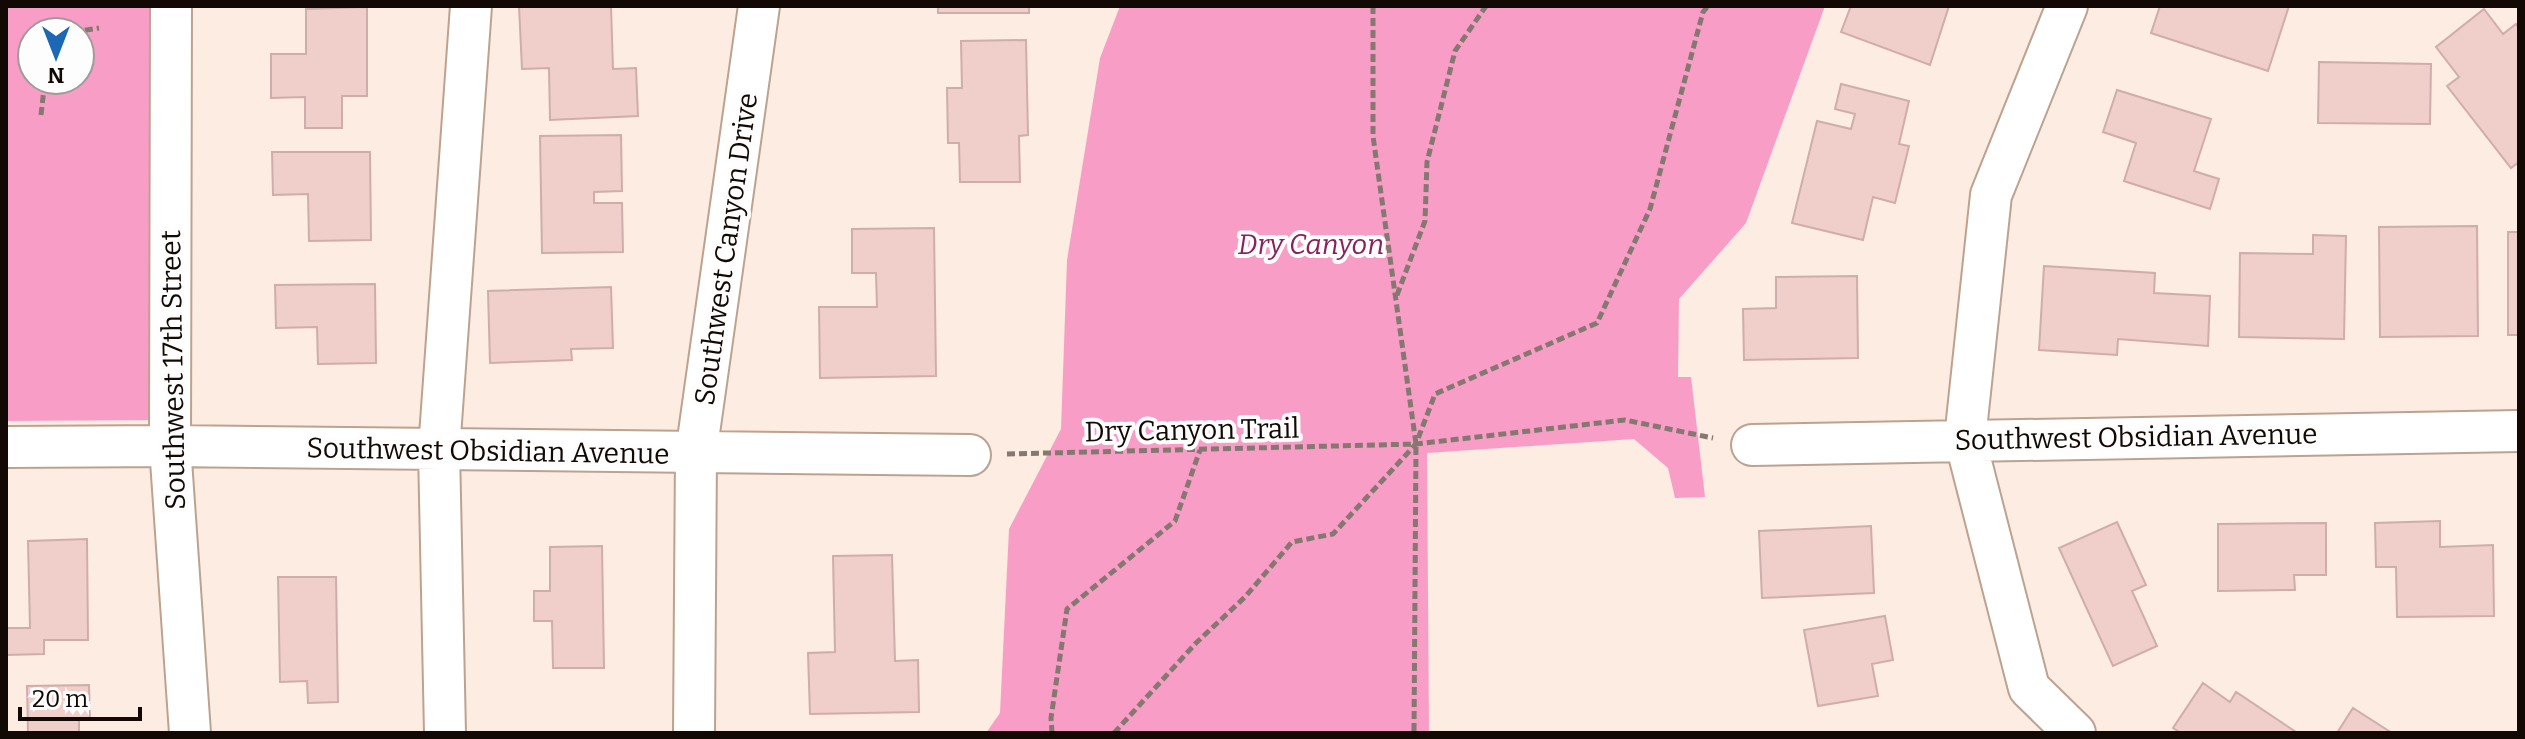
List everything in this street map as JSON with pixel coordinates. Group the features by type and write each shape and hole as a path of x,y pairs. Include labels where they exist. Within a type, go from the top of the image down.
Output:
{"street":[{"name":"Southwest 17th Street","path":"171,6 170,446 190,733"},
{"path":"445,733 439,450 471,6"},
{"name":"Southwest Canyon Drive","path":"694,733 696,454 759,6"},
{"path":"2067,6 1991,195 1965,439 2029,688 2075,733"},
{"name":"Southwest Obsidian Avenue","path":"1752,445 2519,431"},
{"name":"Southwest Obsidian Avenue","path":"6,447 970,455"}],"path":[{"path":"1373,6 1373,136 1416,444 1414,733"},
{"path":"1114,733 1196,643 1245,597 1292,542 1333,534 1416,444 1435,394 1597,323 1650,209 1703,12 1708,6"},
{"path":"1396,298 1425,221 1427,162 1455,51 1483,8"},
{"path":"41,115 43,96"},
{"name":"Dry Canyon Trail","path":"970,455 1416,444 1625,420 1752,445"},
{"path":"1052,733 1051,718 1067,609 1175,521 1200,450"}],"green space":[{"path":"6,6 150,6 158,420 6,421"},
{"name":"Dry Canyon","path":"1120,6 1825,6 1746,223 1679,299 1678,377 1691,377 1705,497 1675,498 1668,468 1634,439 1427,453 1429,733 986,733 1000,713 1009,529 1061,429 1067,260 1100,58"}],"building":[{"path":"519,6 611,6 613,69 636,68 638,116 550,120 549,68 522,69"},
{"path":"938,6 1029,6 1029,13 938,13"},
{"path":"1851,6 1949,6 1930,65 1841,32"},
{"path":"2160,6 2289,6 2268,71 2151,33"},
{"path":"367,7 367,96 342,96 342,128 305,128 305,97 271,98 271,54 306,54 306,9"},
{"path":"2484,9 2503,34 2516,24 2519,28 2519,162 2511,168 2447,86 2459,77 2436,47"},
{"path":"1026,40 1028,135 1019,136 1020,182 960,182 959,143 948,143 947,88 962,88 961,41"},
{"path":"2319,62 2431,64 2430,124 2318,123"},
{"path":"1841,84 1909,101 1899,144 1909,146 1895,203 1873,197 1863,240 1792,223 1817,121 1851,129 1855,114 1835,109"},
{"path":"2117,90 2211,119 2194,171 2219,179 2210,209 2124,181 2136,143 2103,132"},
{"path":"621,135 622,191 594,192 594,203 622,203 623,252 542,253 540,136"},
{"path":"272,152 370,152 371,240 309,241 308,194 273,195"},
{"path":"2477,226 2478,336 2380,337 2379,227"},
{"path":"934,228 936,376 820,378 819,307 877,307 876,273 852,273 852,229"},
{"path":"2508,232 2519,232 2519,335 2508,335"},
{"path":"2313,235 2346,236 2344,339 2239,337 2240,253 2313,254"},
{"path":"2044,266 2155,273 2154,293 2210,296 2208,346 2118,339 2117,355 2039,350"},
{"path":"1857,276 1858,358 1744,360 1743,309 1776,308 1776,277"},
{"path":"375,284 376,363 318,364 317,327 276,328 275,285"},
{"path":"611,287 613,348 571,349 572,360 490,363 488,291"},
{"path":"2440,521 2440,547 2493,545 2494,616 2397,617 2396,567 2376,567 2375,523"},
{"path":"2117,522 2146,585 2132,591 2157,646 2113,666 2059,548"},
{"path":"2326,523 2326,575 2294,575 2295,590 2218,591 2218,524"},
{"path":"1871,526 1874,593 1762,598 1759,531"},
{"path":"87,539 88,640 44,640 44,654 6,655 6,628 30,628 28,541"},
{"path":"602,546 604,668 553,668 552,621 534,621 534,591 550,591 550,547"},
{"path":"892,555 895,661 918,660 919,712 810,714 808,653 835,652 833,556"},
{"path":"278,577 336,577 338,702 308,703 307,681 280,682"},
{"path":"1885,616 1893,660 1872,664 1878,696 1818,706 1804,630"},
{"path":"2203,683 2230,702 2236,692 2296,732 2181,733 2173,728"},
{"path":"89,685 90,720 79,720 79,733 28,733 27,686"},
{"path":"2353,708 2392,733 2337,733"}]}
